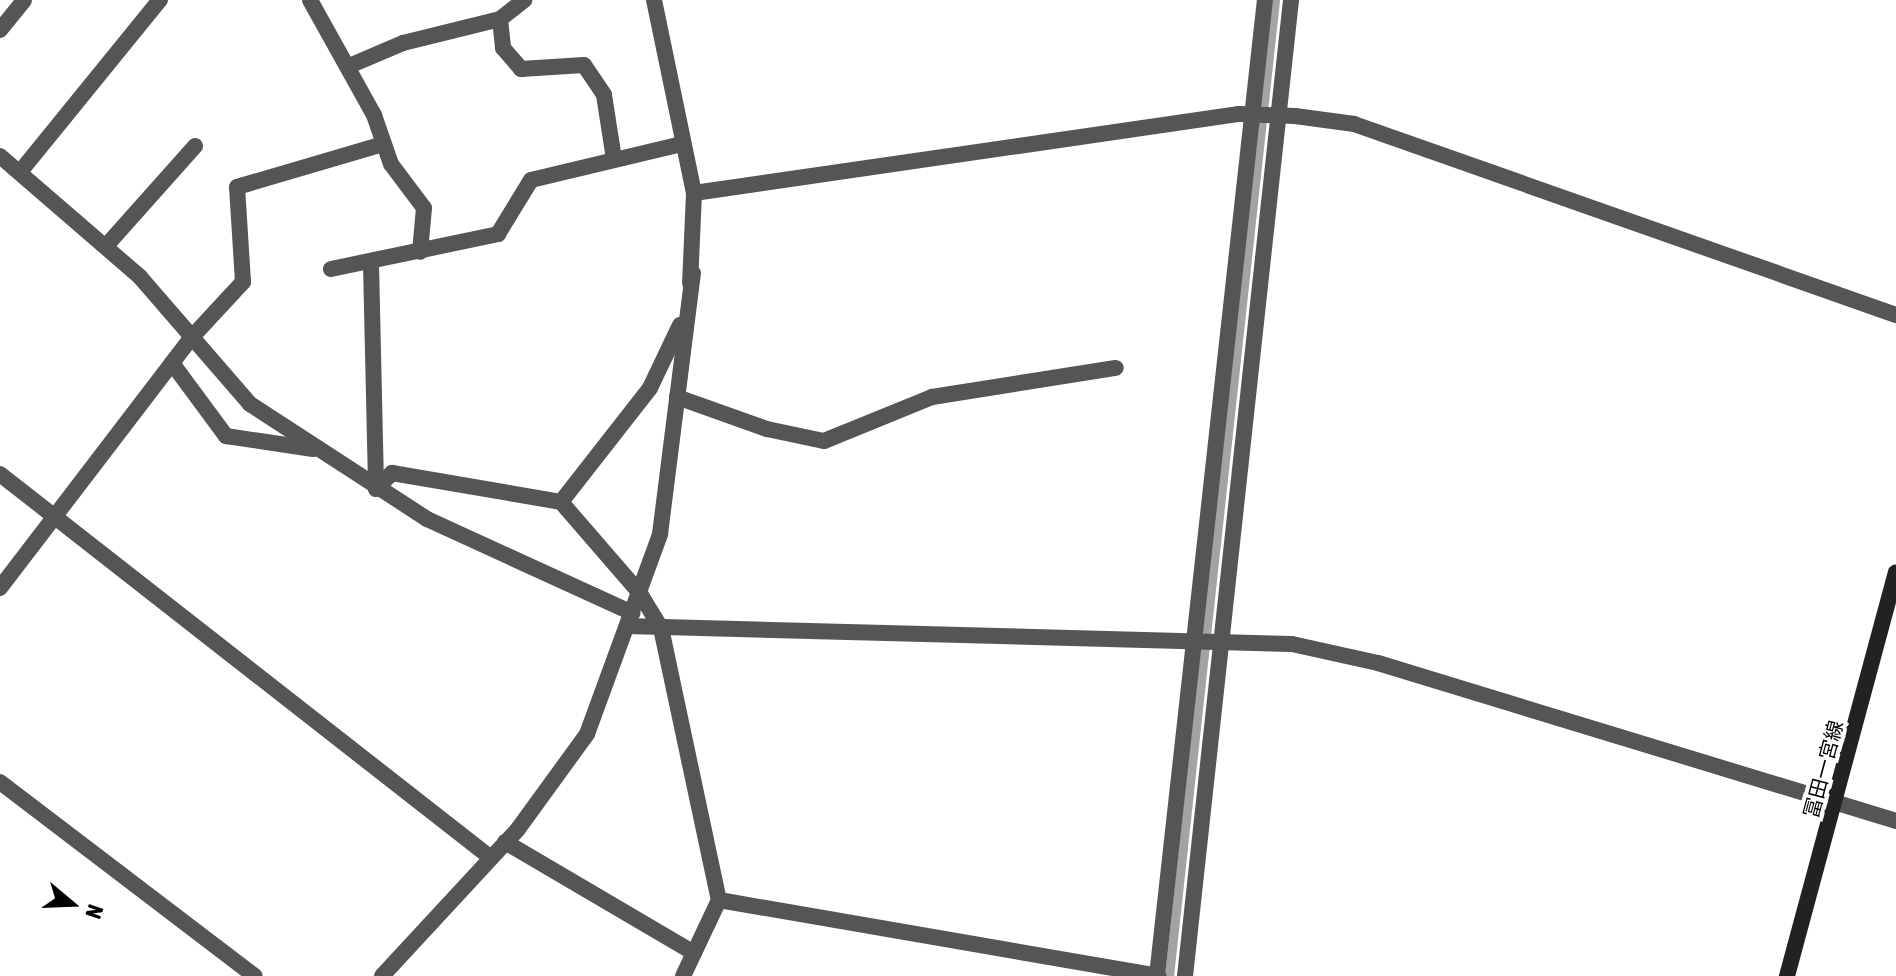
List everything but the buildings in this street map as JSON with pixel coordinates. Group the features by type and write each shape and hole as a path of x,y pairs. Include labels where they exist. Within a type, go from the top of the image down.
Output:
{"main road":[{"name":"冨田一宮線","path":"1787,976 1896,572"}],"street":[{"path":"0,30 24,0"},
{"path":"20,172 160,0"},
{"path":"310,0 349,66 391,164 424,208 420,252"},
{"path":"349,66 403,43 500,19 524,0"},
{"path":"382,976 505,842 580,746 660,534 693,273 694,193 654,0"},
{"path":"719,900 1158,976 1265,0"},
{"path":"1185,976 1218,641 1291,0"},
{"path":"500,19 503,48 521,69 584,65 604,95 614,159"},
{"path":"694,193 1252,115 1276,115 1354,124 1896,315"},
{"path":"0,588 192,337 243,282 237,187 383,144"},
{"path":"331,269 371,264 498,234 531,180 682,144"},
{"path":"106,246 195,146"},
{"path":"0,156 106,246 250,404 376,489 427,519 629,620 661,628 1292,644 1364,659 1896,821"},
{"path":"371,264 376,489"},
{"path":"561,502 650,388 677,337 693,273"},
{"path":"172,363 226,436 317,450"},
{"path":"677,397 767,429 824,441 932,397 1116,368"},
{"path":"376,489 392,473 561,502 639,592 661,628 719,900 683,976"},
{"path":"0,474 491,858"},
{"path":"0,782 255,976"},
{"path":"505,842 694,953"}],"waterway":[{"path":"1169,976 1275,0"}]}
